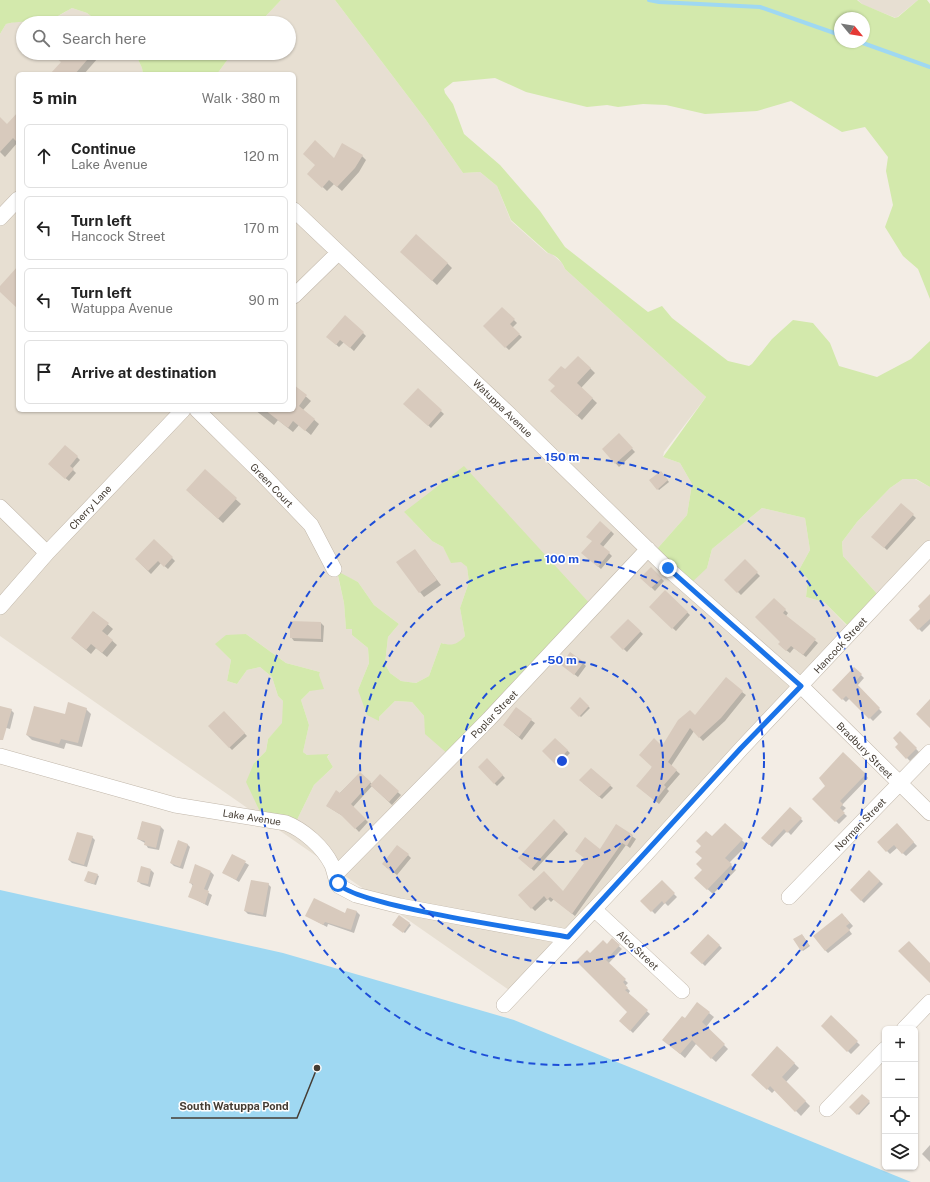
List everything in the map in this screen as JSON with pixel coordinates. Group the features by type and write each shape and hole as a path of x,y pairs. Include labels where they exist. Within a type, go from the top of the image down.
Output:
{"street":[{"path":"0,218 16,201"},
{"name":"Watuppa Avenue","path":"296,212 648,549 801,686"},
{"path":"296,294 338,253"},
{"name":"Cherry Lane","path":"0,607 46,553 181,412"},
{"name":"Green Court","path":"199,412 311,525 334,569"},
{"path":"0,506 46,553"},
{"name":"Hancock Street","path":"504,1005 741,748 930,548"},
{"name":"Poplar Street","path":"335,876 494,714 648,549"},
{"name":"Bradbury Street","path":"801,686 930,813"},
{"name":"Norman Street","path":"789,897 930,752"},
{"name":"Lake Avenue","path":"0,756 175,805 286,822 299,829 313,842 332,865 335,876 341,888 371,899 456,918 568,937"},
{"name":"Alco Street","path":"594,909 682,991"},
{"path":"907,1026 930,1002"},
{"path":"827,1109 882,1052"}],"shaded area":[{"path":"281,0 335,0 426,120 463,173 480,172 497,186 511,221 547,253 552,254 562,263 565,269 706,397 664,452 663,457 680,463 692,484 687,515 657,549 707,568 712,549 762,508 805,518 810,550 799,570 808,579 806,597 824,602 849,628 880,597 843,556 842,542 857,522 890,488 903,479 915,479 930,487 930,549 509,990 0,636 0,34 6,24 16,22 16,60 138,60 143,72 16,72 16,412 296,412 296,72 218,72 227,60 296,60 296,16 266,16","holes":["404,512 590,610 426,734 424,716 412,702 395,701 379,717 379,720 358,690 369,663 368,648 352,635 352,629 346,629 344,603 337,572 358,582 374,605 399,624 388,637 385,664 390,673 401,681 416,683 429,676 441,643 451,646 459,643 465,636 460,608 469,582 467,567 462,562 451,562 443,547 432,541","246,634 286,663 320,672 310,691 301,700 309,725 303,752 307,755 329,755 327,757 333,767 314,785 295,824 254,763 266,751 268,739 283,723 283,701 278,696 272,677 260,667 247,670 237,684 227,681 231,660 216,644"]},
{"path":"858,0 918,0 896,18 863,5"},
{"path":"72,8 87,13 91,16 57,16"}],"green space":[{"path":"0,0 281,0 266,16 91,16 87,13 72,8 57,16 16,16 16,22 6,24 0,34"},
{"path":"335,0 857,0 862,4 895,18 918,0 927,0 930,4 930,299 918,269 903,256 885,227 893,205 886,171 888,157 865,127 842,132 791,101 757,111 705,114 666,105 643,104 618,107 607,105 587,107 526,92 495,78 453,82 444,89 445,93 453,104 464,134 500,165 540,211 565,247 648,312 662,306 672,318 728,361 749,366 772,339 793,320 813,323 830,343 839,366 877,377 911,359 930,341 930,487 916,479 903,479 890,488 857,522 842,542 843,556 880,597 850,628 824,602 806,597 808,579 799,570 810,550 805,518 762,508 712,549 707,568 687,587 657,549 687,515 692,484 680,463 663,457 706,397 565,269 562,263 554,255 548,253 511,220 497,186 480,172 463,173 426,120"},
{"path":"138,60 227,60 218,72 143,72"},
{"path":"464,466 592,606 449,755 425,734 424,716 412,702 395,701 379,717 379,721 367,715 358,690 369,663 368,648 352,635 352,629 346,629 344,603 337,571 358,582 374,605 399,624 388,637 385,664 390,673 401,681 416,683 429,676 441,643 454,644 465,636 460,608 469,582 467,567 461,562 451,563 443,547 432,541 404,512"},
{"path":"246,634 286,663 320,672 319,675 324,689 310,691 301,700 309,725 303,752 307,755 329,754 327,757 333,767 314,785 295,824 262,816 246,782 254,763 266,751 268,739 282,723 283,701 278,696 272,677 260,667 247,670 237,684 227,681 231,660 215,644 226,635"}],"water":[{"path":"0,890 283,953 514,1020 911,1182 0,1182"}],"building":[{"path":"59,60 87,60 77,72 52,72 61,62"},
{"path":"16,114 16,141 13,138 0,152 0,117 7,124"},
{"path":"315,140 334,158 342,143 363,155 355,168 337,187 329,180 322,188 307,174 315,165 303,154"},
{"path":"416,234 448,263 432,281 400,252"},
{"path":"16,268 16,307 0,292 0,286"},
{"path":"502,307 515,319 510,324 520,334 505,348 483,326"},
{"path":"345,315 364,332 350,348 340,340 336,345 326,337"},
{"path":"578,356 591,368 577,383 593,398 577,416 550,391 555,386 548,380 561,366 565,369"},
{"path":"296,387 307,395 299,406 315,419 305,431 293,421 288,428 268,412 296,412"},
{"path":"418,388 442,410 428,426 403,404"},
{"path":"619,433 633,448 615,464 602,449"},
{"path":"65,445 78,456 70,466 74,469 65,479 48,464"},
{"path":"205,469 237,498 218,519 186,490"},
{"path":"661,471 668,480 657,490 649,480"},
{"path":"901,503 914,514 884,548 871,537"},
{"path":"600,521 611,531 600,544 610,552 598,567 581,553 592,541 586,537"},
{"path":"154,539 173,557 164,567 158,561 148,571 135,559"},
{"path":"415,549 437,580 419,593 396,562"},
{"path":"745,559 758,572 737,593 724,580"},
{"path":"651,567 662,578 651,588 640,578"},
{"path":"665,590 688,612 672,629 649,607"},
{"path":"930,594 930,619 918,630 909,620 920,609 918,606"},
{"path":"774,598 786,609 783,613 816,639 803,655 791,646 786,651 778,644 780,642 755,617"},
{"path":"93,611 109,623 102,631 113,640 102,653 91,644 86,650 71,638"},
{"path":"628,619 641,631 623,650 610,637"},
{"path":"290,621 321,622 321,639 290,638"},
{"path":"570,652 584,662 574,675 561,665"},
{"path":"854,667 862,674 855,682 880,708 869,719 846,696 842,700 832,690"},
{"path":"726,677 743,691 721,718 699,738 690,728 668,762 677,770 664,785 666,787 655,801 636,786 652,767 639,755 654,738 662,746 678,720 690,710 695,715"},
{"path":"580,697 589,706 579,717 570,708"},
{"path":"930,699 930,728 916,714"},
{"path":"68,702 87,708 78,743 61,739 59,744 26,735 34,706 65,714"},
{"path":"0,706 12,709 3,740 0,740"},
{"path":"516,707 532,719 519,737 503,725"},
{"path":"224,711 245,733 229,748 208,726"},
{"path":"900,731 917,748 906,759 895,747 898,744 893,738"},
{"path":"555,738 568,750 555,764 542,751"},
{"path":"843,752 866,774 840,801 843,804 840,808 845,813 835,822 812,799 825,786 819,778"},
{"path":"487,758 503,775 494,784 478,767"},
{"path":"591,768 611,785 599,797 579,780"},
{"path":"360,772 371,782 351,804 366,819 355,829 341,815 326,806 336,790 340,793"},
{"path":"380,774 399,791 389,802 370,785"},
{"path":"790,807 802,818 787,833 784,829 769,845 761,838"},
{"path":"554,819 565,830 531,869 518,858"},
{"path":"142,821 161,826 156,848 144,845 145,841 137,839"},
{"path":"725,823 743,839 725,858 732,864 707,890 694,878 702,870 696,864 702,858 695,852 701,846 696,841 706,831 712,836"},
{"path":"897,823 914,842 902,854 894,845 886,852 877,842"},
{"path":"616,824 633,835 627,846 622,843 572,914 550,897 547,900 544,896 531,909 518,895 544,871 563,891 584,863 581,861 584,858 575,851 585,837 600,849"},
{"path":"77,832 93,836 84,865 68,860"},
{"path":"178,840 188,844 180,867 170,863"},
{"path":"397,845 409,854 393,873 382,864"},
{"path":"232,854 246,861 236,880 222,873"},
{"path":"195,864 211,871 204,889 209,891 205,904 188,897 193,884 189,883"},
{"path":"141,866 151,869 148,884 137,882"},
{"path":"869,870 880,881 861,901 850,890"},
{"path":"88,871 98,874 94,884 84,881"},
{"path":"251,880 269,883 263,915 244,911"},
{"path":"662,880 675,893 664,904 662,901 651,912 640,901"},
{"path":"314,898 345,913 347,908 357,911 351,930 325,922 323,925 305,916"},
{"path":"842,913 850,923 846,926 850,930 825,951 813,936"},
{"path":"399,915 410,923 403,933 392,925"},
{"path":"708,934 720,945 702,964 690,953"},
{"path":"802,934 809,945 801,951 793,939"},
{"path":"612,938 620,945 606,960 626,979 623,982 628,988 625,990 648,1010 630,1031 619,1021 627,1012 576,961 587,950 590,953 603,940 607,944"},
{"path":"909,941 930,963 930,983 898,951"},
{"path":"697,1002 710,1012 702,1022 725,1044 711,1059 692,1040 680,1054 662,1040 682,1016 685,1018"},
{"path":"831,1015 858,1041 847,1052 821,1026"},
{"path":"777,1046 795,1063 782,1077 806,1101 795,1112 770,1086 767,1090 751,1075"},
{"path":"862,1094 870,1101 857,1115 849,1107"}],"waterway":[{"path":"649,0 659,2 760,7 834,33"},
{"path":"870,46 930,67"}],"place":[{"name":"South Watuppa Pond","path":"317,1068"}],"route":[{"path":"338,883 341,888 356,895 400,906 456,918 568,937 646,854 741,748 801,686 668,568"}]}
